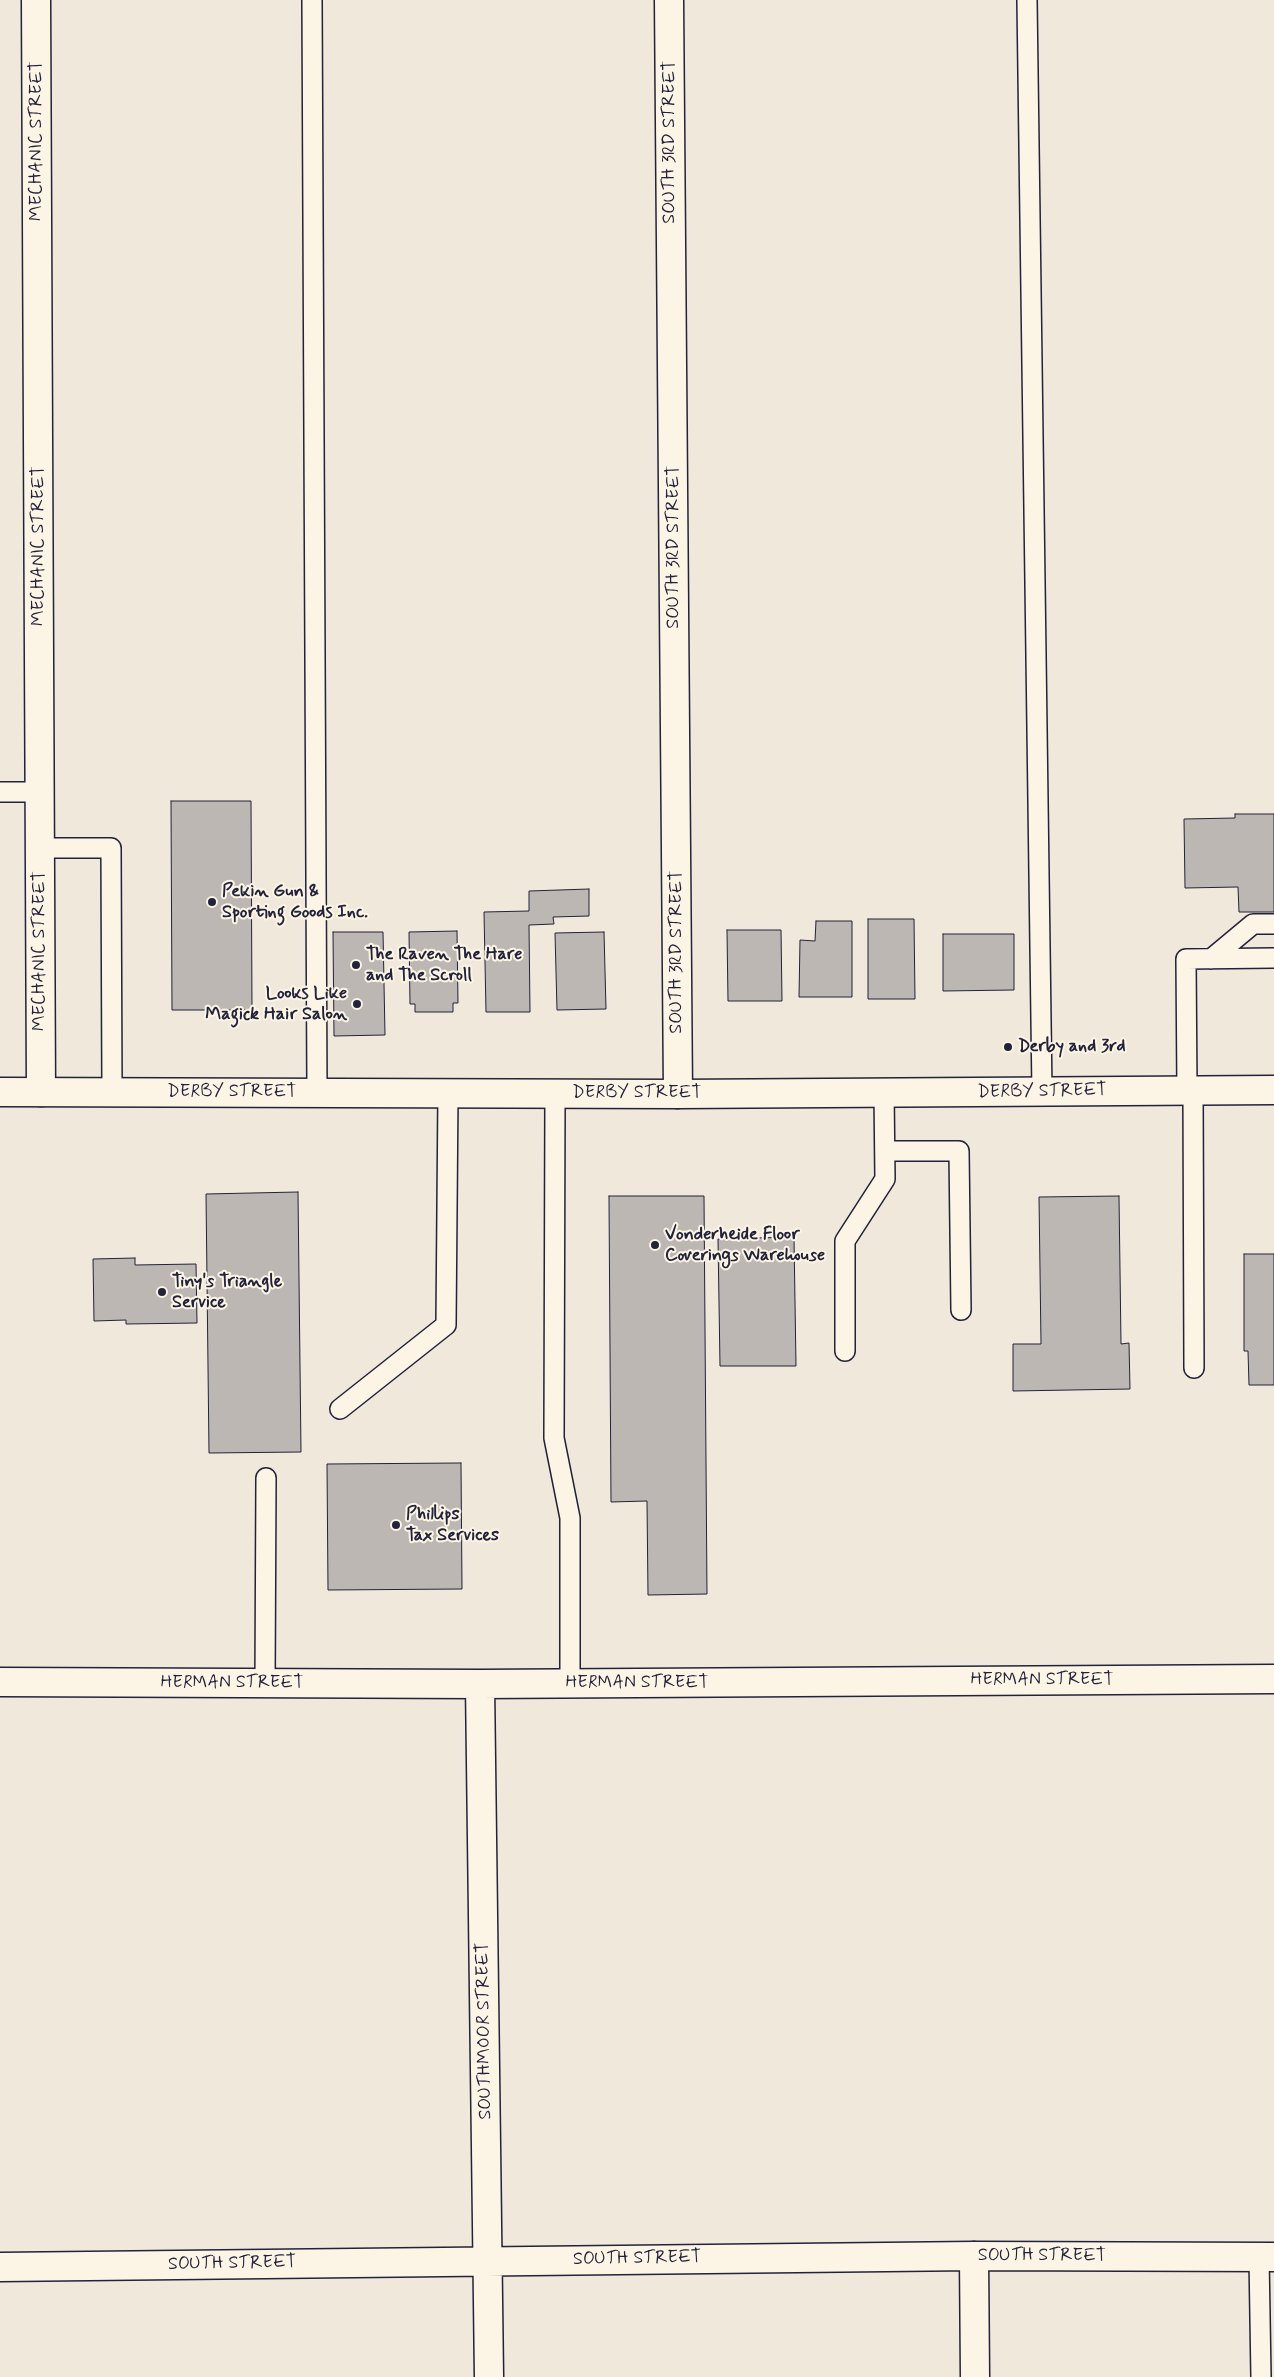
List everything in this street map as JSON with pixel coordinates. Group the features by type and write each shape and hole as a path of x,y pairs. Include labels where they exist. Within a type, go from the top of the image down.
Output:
{"street":[{"name":"MECHANIC STREET","path":"36,0 41,1092"},
{"name":"SOUTH 3RD STREET","path":"669,0 678,1094"},
{"name":"DERBY STREET","path":"0,1092 678,1094 1274,1090"},
{"name":"HERMAN STREET","path":"0,1682 570,1684 1274,1679"},
{"name":"SOUTHMOOR STREET","path":"480,1684 489,2377"},
{"name":"SOUTH STREET","path":"0,2267 974,2256 1267,2257"},
{"path":"974,2256 975,2377"}],"lane":[{"path":"312,0 317,1092"},
{"path":"1027,0 1042,1092"},
{"path":"0,792 40,792"},
{"path":"40,848 111,848 112,1092"},
{"path":"1211,959 1253,924 1274,924"},
{"path":"1194,1368 1186,959 1274,958"},
{"path":"340,1409 446,1325 448,1092"},
{"path":"845,1351 845,1241 885,1179 884,1092"},
{"path":"555,1093 554,1438 570,1518 570,1684"},
{"path":"885,1151 959,1151 961,1310"},
{"path":"265,1684 266,1478"},
{"path":"1261,2377 1267,2257"}],"building":[{"path":"171,801 251,801 252,1010 172,1010"},
{"path":"1235,814 1274,814 1274,912 1239,912 1238,887 1185,888 1184,819 1235,818"},
{"path":"589,889 589,916 553,917 554,924 529,925 530,1012 486,1012 484,912 529,911 529,891"},
{"path":"868,919 914,919 915,999 868,999"},
{"path":"816,921 852,921 852,997 799,997 800,940 815,941"},
{"path":"727,930 781,930 782,1001 728,1001"},
{"path":"457,931 458,1003 453,1003 453,1012 415,1012 415,1004 410,1004 409,932"},
{"path":"333,932 383,932 385,1035 334,1036"},
{"path":"604,932 606,1009 557,1010 555,933"},
{"path":"943,934 1014,934 1014,990 943,991"},
{"path":"298,1192 301,1452 209,1453 206,1194"},
{"path":"609,1196 704,1196 707,1594 648,1595 647,1501 611,1502"},
{"path":"1119,1196 1121,1344 1129,1343 1130,1389 1013,1391 1013,1344 1041,1344 1039,1197"},
{"path":"794,1237 796,1366 720,1366 718,1239"},
{"path":"1244,1254 1274,1254 1274,1385 1249,1385 1248,1351 1244,1351"},
{"path":"135,1258 135,1265 196,1264 197,1323 126,1324 126,1320 94,1321 93,1259"},
{"path":"461,1463 462,1589 328,1590 327,1464"}],"place":[{"name":"Pekin Gun & Sporting Goods Inc.","path":"212,902"},
{"name":"The Raven The Hare and The Scroll","path":"356,965"},
{"name":"Looks Like Magick Hair Salon","path":"357,1004"},
{"name":"Derby and 3rd","path":"1008,1047"},
{"name":"Vonderheide Floor Coverings Warehouse","path":"655,1245"},
{"name":"Tiny's Triangle Service","path":"162,1292"},
{"name":"Phillips Tax Services","path":"396,1525"}]}
